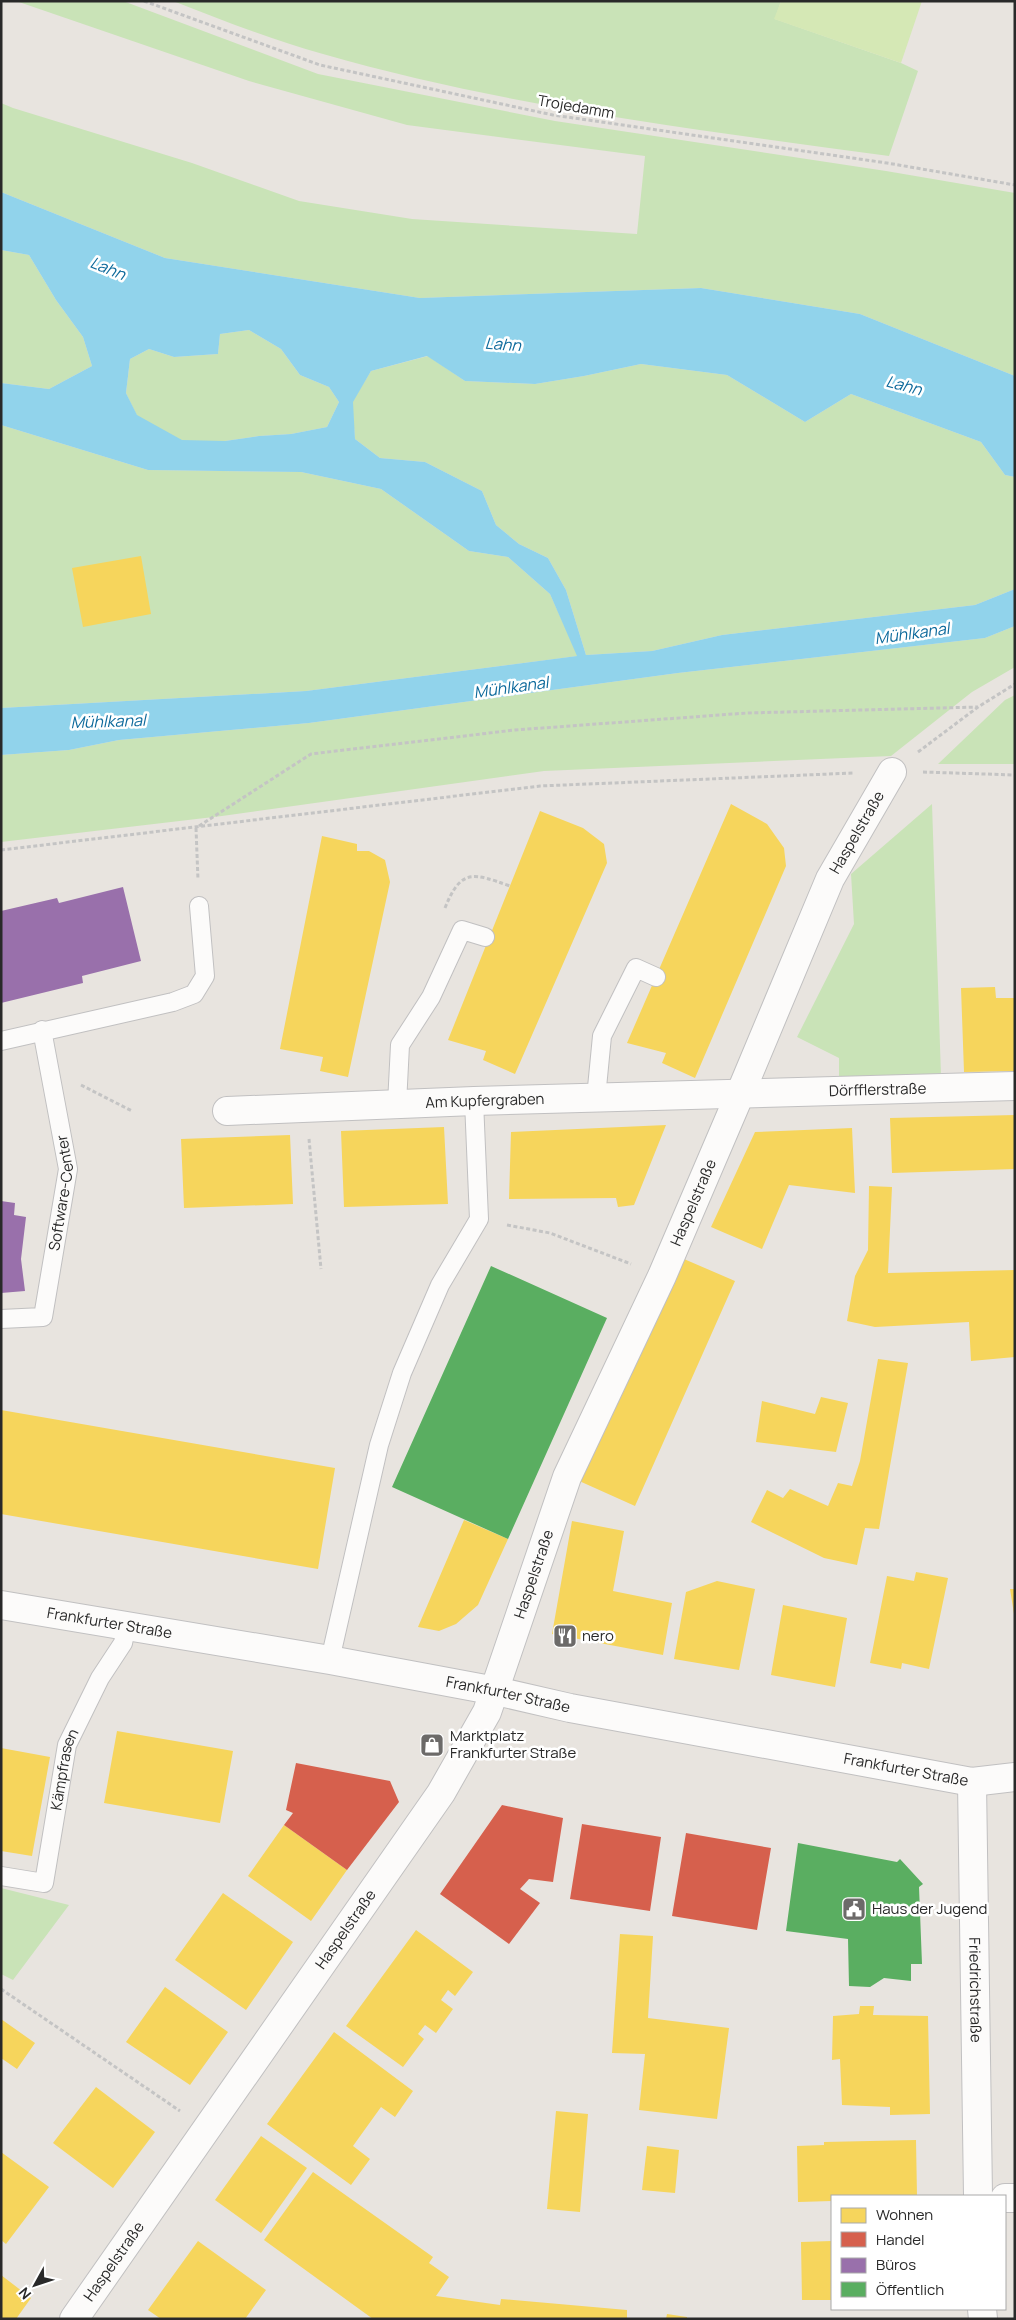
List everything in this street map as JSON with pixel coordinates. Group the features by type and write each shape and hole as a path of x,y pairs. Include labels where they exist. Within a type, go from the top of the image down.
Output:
{"street":[{"name":"Haspelstraße","path":"74,2319 208,2130 441,1793 488,1712 568,1477 662,1276 830,879 892,772"},
{"name":"Dörfflerstraße","path":"740,1094 1015,1086"},
{"name":"Am Kupfergraben","path":"227,1111 308,1109 474,1100 740,1094"},
{"name":"Frankfurter Straße","path":"1,1604 330,1660 496,1691 570,1708 972,1782 1015,1777"},
{"name":"Friedrichstraße","path":"972,1782 978,2195"}],"lane":[{"path":"1,1041 42,1030 172,1002 194,994 205,976 198,906"},
{"path":"397,1104 400,1045 431,997 462,930 485,937"},
{"path":"596,1098 602,1036 636,968 656,976"},
{"name":"Software-Center","path":"1,1319 42,1316 68,1169 42,1030"},
{"path":"330,1660 379,1445 402,1373 440,1285 479,1219 474,1100"},
{"name":"Kämpfrasen","path":"1,1876 44,1883 67,1745 100,1678 123,1643 127,1624"}],"path":[{"name":"Trojedamm","path":"144,1 320,65 553,116 887,163 1015,185"},
{"path":"892,772 978,707 1015,684"},
{"path":"196,828 311,754 515,730 728,714 978,707"},
{"path":"1,850 540,786 892,772 1015,775"},
{"path":"196,828 198,906"},
{"path":"49,1068 132,1111"},
{"path":"308,1109 310,1164 321,1269"},
{"path":"479,1219 550,1233 662,1276"},
{"path":"1,1989 208,2130"}],"green space":[{"path":"16,1 123,1 318,74 555,121 886,171 1015,193 1015,376 860,314 701,288 420,298 165,258 1,192 1,103 192,163 299,201 412,219 637,234 645,156 407,125 249,81"},
{"path":"173,1 781,1 775,19 901,63 918,71 889,156 746,137 604,115 463,89 393,73 304,48"},
{"path":"781,1 922,1 901,63 774,19"},
{"path":"1,250 29,255 56,300 83,337 92,366 49,389 1,383"},
{"path":"249,330 281,349 300,375 329,387 339,402 327,427 291,434 225,441 182,441 137,416 126,393 130,359 149,349 174,357 218,354 220,334"},
{"path":"428,356 465,381 535,384 641,364 727,375 805,422 851,394 981,442 1005,475 1015,477 1015,589 975,605 722,635 652,651 586,655 566,590 548,558 519,544 496,525 482,491 425,462 380,458 355,439 352,402 371,371"},
{"path":"1,425 148,470 301,472 381,489 469,551 508,557 550,594 578,656 306,691 1,708"},
{"path":"1015,626 1015,667 972,692 891,756 544,771 222,816 1,842 1,755 69,750 119,740 309,723 678,673 985,638"},
{"path":"1015,695 1015,764 938,764 1005,700"},
{"path":"932,804 941,1076 839,1080 839,1058 797,1037 854,924 851,874"},
{"path":"1,1888 69,1905 13,1980 1,1974"}],"water":[{"path":"1,192 165,258 420,298 701,288 860,314 1015,376 1015,477 1005,475 981,442 851,394 805,422 727,375 641,364 535,384 465,381 427,356 371,371 353,402 355,439 380,458 425,462 482,491 496,525 519,544 548,558 566,590 586,655 652,651 722,635 975,605 1015,589 1015,626 985,638 678,673 309,723 119,740 69,750 1,755 1,708 306,691 577,656 550,594 508,557 469,551 381,489 301,472 148,470 1,425 1,383 49,389 92,366 83,337 56,300 29,255 1,250","holes":["249,330 281,349 300,375 329,387 339,402 327,427 291,434 225,441 182,440 137,415 126,393 130,359 149,349 174,357 218,354 220,334"]}],"building: Wohnen":[{"path":"141,556 151,614 83,627 72,568"},
{"path":"731,804 767,824 784,848 786,866 695,1078 662,1063 666,1053 627,1043"},
{"path":"540,811 583,828 604,844 607,863 515,1074 483,1060 486,1051 448,1040"},
{"path":"322,836 357,844 357,851 369,851 385,860 390,882 348,1077 320,1071 323,1057 280,1049"},
{"path":"995,987 996,998 1015,998 1015,1071 964,1072 961,988"},
{"path":"1015,1115 1015,1169 892,1173 890,1118"},
{"path":"666,1125 634,1205 618,1207 616,1198 509,1199 511,1132"},
{"path":"444,1127 448,1204 344,1207 341,1131"},
{"path":"852,1128 855,1193 789,1185 762,1249 711,1227 755,1132"},
{"path":"290,1135 293,1204 184,1208 181,1139"},
{"path":"869,1186 892,1187 888,1273 1015,1270 1015,1357 971,1361 969,1322 875,1327 847,1321 855,1276 868,1250"},
{"path":"677,1256 735,1281 635,1506 577,1480"},
{"path":"878,1359 908,1363 879,1529 865,1528 857,1565 824,1558 751,1522 767,1490 783,1498 790,1489 828,1506 838,1483 852,1486 860,1461"},
{"path":"821,1397 848,1403 836,1452 756,1442 762,1401 815,1414"},
{"path":"1,1410 335,1468 318,1569 1,1514"},
{"path":"464,1520 508,1539 478,1605 456,1624 439,1631 418,1627"},
{"path":"572,1521 624,1531 613,1591 672,1603 663,1655 552,1634"},
{"path":"916,1572 948,1578 929,1669 902,1663 901,1669 870,1663 887,1576 914,1581"},
{"path":"717,1581 755,1589 739,1670 674,1659 686,1592"},
{"path":"1010,1589 1015,1589 1015,1614 1014,1614"},
{"path":"783,1605 847,1618 835,1687 771,1675"},
{"path":"117,1731 233,1751 220,1823 104,1803"},
{"path":"1,1748 50,1757 32,1856 1,1851"},
{"path":"284,1825 347,1870 311,1921 248,1876"},
{"path":"223,1893 293,1942 246,2010 175,1960"},
{"path":"416,1930 473,1972 455,1996 448,1990 441,2000 453,2009 436,2033 425,2025 418,2034 424,2039 403,2067 346,2026"},
{"path":"620,1934 653,1936 648,2018 729,2028 717,2119 639,2110 645,2054 612,2053"},
{"path":"165,1987 228,2032 190,2085 126,2042"},
{"path":"860,2006 874,2006 873,2015 928,2016 930,2114 890,2115 890,2107 842,2105 840,2059 832,2060 833,2016 859,2014"},
{"path":"1,2019 35,2043 17,2069 1,2058"},
{"path":"334,2032 413,2091 395,2117 381,2107 353,2146 370,2159 351,2185 267,2124"},
{"path":"96,2087 155,2132 113,2188 53,2143"},
{"path":"556,2111 588,2114 580,2212 547,2209"},
{"path":"261,2136 307,2168 261,2233 215,2200"},
{"path":"916,2140 917,2195 831,2195 831,2201 798,2202 797,2146 824,2145 824,2142"},
{"path":"647,2146 679,2150 675,2193 642,2190"},
{"path":"1,2152 49,2187 6,2244 1,2240"},
{"path":"313,2172 433,2257 429,2263 449,2277 436,2296 500,2305 501,2299 627,2310 627,2319 373,2319 264,2240"},
{"path":"198,2241 266,2290 245,2319 161,2319 148,2310"},
{"path":"831,2241 831,2300 802,2300 801,2242"},
{"path":"1,2275 31,2298 16,2319 1,2319"},
{"path":"667,2314 687,2317 687,2319 666,2319"}],"building: Handel":[{"path":"296,1763 390,1781 399,1802 347,1870 284,1825 293,1813 286,1810"},
{"path":"502,1805 563,1818 553,1882 529,1879 520,1889 540,1903 509,1944 440,1894"},
{"path":"582,1824 661,1837 650,1911 570,1899"},
{"path":"686,1833 771,1848 757,1930 672,1916"}],"building: Büros":[{"path":"123,887 141,961 82,976 83,983 1,1003 1,911 57,898 59,903"},
{"path":"1,1201 15,1203 14,1215 26,1217 21,1259 25,1291 1,1293"}],"building: Öffentlich":[{"path":"491,1266 607,1318 508,1539 392,1487"},
{"name":"Haus der Jugend","path":"798,1843 897,1862 900,1859 923,1884 919,1887 922,1964 911,1964 911,1981 884,1978 870,1987 849,1986 848,1939 786,1931"}],"place":[{"name":"nero","path":"565,1636"},
{"name":"Marktplatz Frankfurter Straße","path":"432,1745"},
{"name":"Haus der Jugend","path":"854,1909"}],"water label":[{"name":"Lahn","path":"108,268"},
{"name":"Lahn","path":"503,344"},
{"name":"Lahn","path":"904,385"},
{"name":"Mühlkanal","path":"912,633"},
{"name":"Mühlkanal","path":"511,687"},
{"name":"Mühlkanal","path":"108,721"}]}
